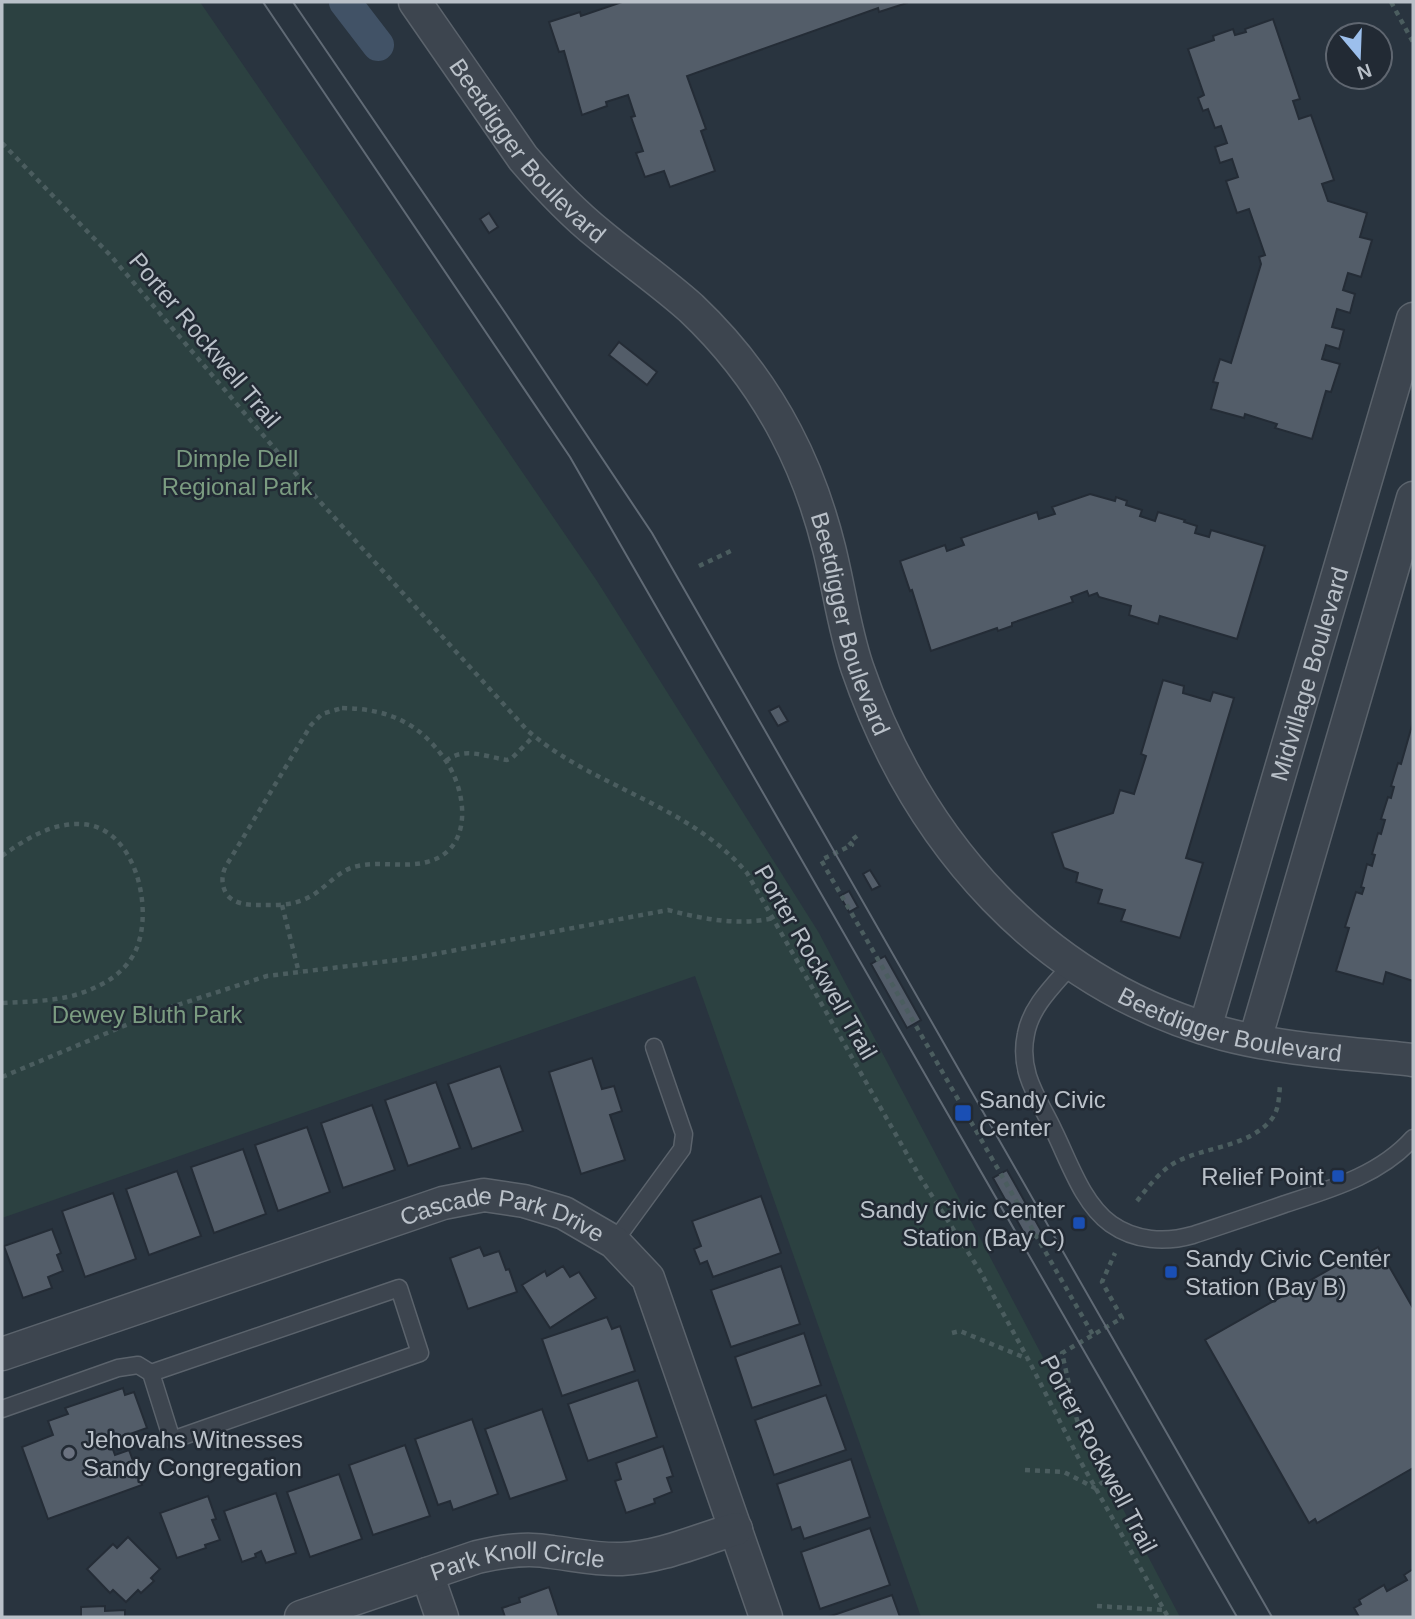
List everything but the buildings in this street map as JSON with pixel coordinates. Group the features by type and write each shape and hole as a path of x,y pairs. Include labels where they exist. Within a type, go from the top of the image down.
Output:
{"street":[{"name":"Beetdigger Boulevard","path":"415,2 523,158 543,182 598,234 664,284 693,310 720,338 766,400 805,472 830,551 845,628 870,702 904,774 937,829 977,880 1008,912 1072,964 1102,984 1143,1005 1205,1028 1255,1040 1290,1047 1413,1060"},
{"name":"Midvillage Boulevard","path":"1205,1028 1413,319"},
{"name":"Midvillage Boulevard","path":"1255,1040 1413,498"},
{"name":"Cascade Park Drive","path":"2,1354 443,1203 484,1195 524,1201 564,1213 614,1242 649,1279 766,1617"},
{"name":"Park Knoll Circle","path":"301,1617 500,1552 551,1551 599,1559 645,1556 736,1529"},
{"path":"426,1574 442,1617"}],"lane":[{"path":"1072,964 1039,1003 1031,1018 1026,1033 1025,1064 1035,1092 1087,1198 1110,1223 1125,1232 1158,1240 1192,1236 1351,1181 1385,1162 1413,1138"},
{"path":"614,1242 682,1149 684,1142 684,1134 654,1047"},
{"path":"2,1409 118,1368 138,1365 150,1373 172,1440 420,1353 399,1288 150,1373"}],"path":[{"path":"1391,2 1413,42"},
{"name":"Porter Rockwell Trail","path":"2,143 111,256 314,495 512,715 566,760 684,821 711,838 747,873 920,1177 980,1271 1095,1488 1168,1617"},
{"path":"699,566 735,549"},
{"path":"342,708 389,713 404,720 446,761 460,789 463,819 461,830 450,849 427,862 358,866 342,872 304,900 282,905 248,905 234,901 224,887 223,873 317,719 332,710 342,708"},
{"path":"446,761 452,756 467,753 507,760 534,736"},
{"path":"2,856 24,841 59,827 79,824 93,826 109,835 128,857 141,887 144,923 141,937 129,963 97,987 59,1000 2,1003"},
{"path":"857,836 849,842 852,845 821,860 1093,1335"},
{"path":"282,905 299,973"},
{"path":"2,1077 162,1010 267,976 414,958 668,911 704,919 754,922 774,918"},
{"path":"1137,1201 1156,1178 1174,1163 1247,1137 1271,1121 1279,1105 1280,1085"},
{"path":"1025,1470 1064,1472 1095,1488 1104,1481 1077,1420 1062,1353 1122,1318 1102,1282 1115,1253"},
{"path":"952,1333 960,1331 1028,1359"},
{"path":"1097,1606 1164,1610"}],"green space":[{"path":"2,2 200,2 597,581 819,933 1180,1617 921,1617 695,976 2,1218"}],"waterway":[{"path":"345,2 378,45"}],"tram line":[{"path":"263,2 570,457 1237,1617"},
{"path":"293,2 652,533 1272,1617"}],"place":[{"name":"Sandy Civic Center","path":"963,1113"},
{"name":"Relief Point","path":"1338,1176"},
{"name":"Sandy Civic Center Station (Bay C)","path":"1079,1223"},
{"name":"Sandy Civic Center Station (Bay B)","path":"1171,1272"},
{"name":"Jehovahs Witnesses Sandy Congregation","path":"69,1453"}],"park label":[{"name":"Dimple Dell Regional Park","path":"237,472"},
{"name":"Dewey Bluth Park","path":"147,1014"}]}
